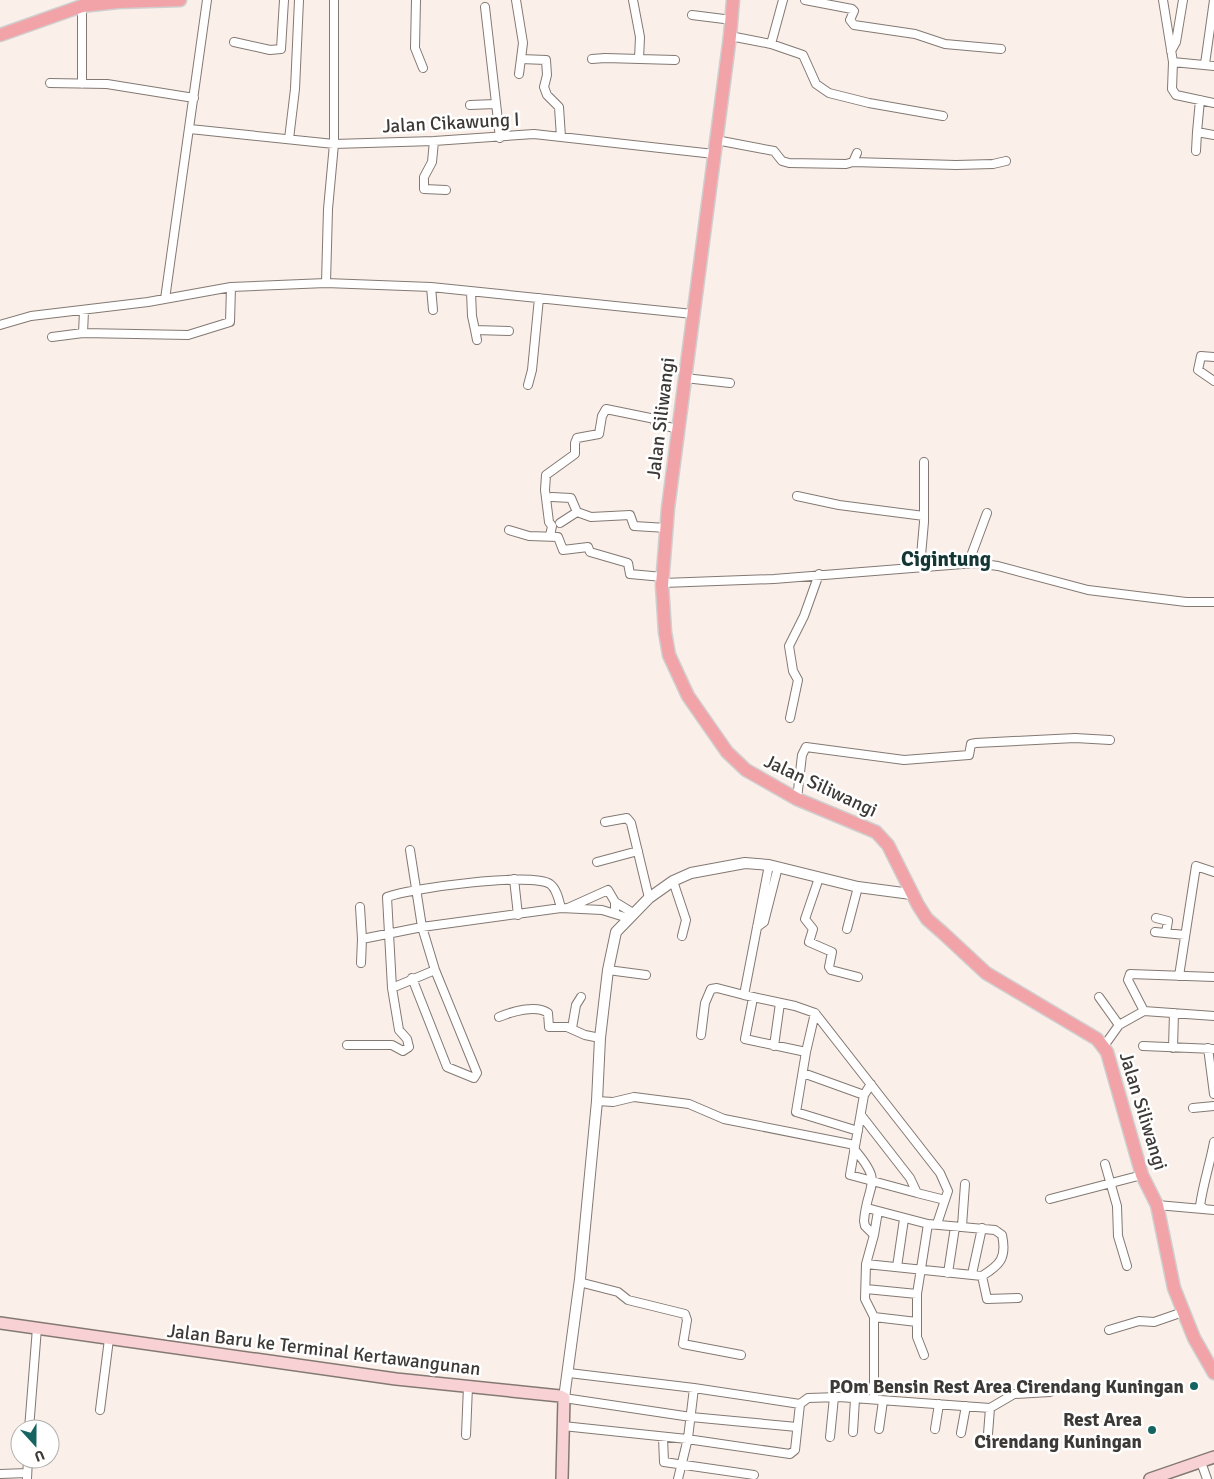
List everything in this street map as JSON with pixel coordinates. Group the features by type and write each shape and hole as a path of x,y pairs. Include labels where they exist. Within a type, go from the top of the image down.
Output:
{"main road":[{"path":"0,35 82,6 118,2 180,0"},
{"name":"Jalan Siliwangi","path":"733,0 730,36 677,429 667,528 663,580 665,632 669,655 691,702 727,752 746,770 797,799 876,832 888,845 911,894 928,919 986,973 1097,1039 1104,1046 1119,1088 1142,1175 1157,1205 1174,1288 1194,1338 1214,1373"},
{"name":"Jalan Siliwangi","path":"732,18 738,0"},
{"name":"Jalan Baru ke Terminal Kertawangunan","path":"0,1323 396,1379 546,1393 564,1398"},
{"path":"562,1479 564,1398"},
{"path":"1150,1479 1214,1457"}],"street":[{"path":"165,299 207,0"},
{"path":"234,42 270,50 281,49 284,0"},
{"path":"289,139 295,89 299,0"},
{"path":"326,283 328,209 334,144 334,0"},
{"path":"416,0 415,48 423,68"},
{"path":"516,0 523,43 519,74"},
{"path":"633,0 640,36 638,59"},
{"path":"771,44 784,0"},
{"path":"805,0 852,9 854,11 850,20 854,25 921,35 945,44 1002,49"},
{"path":"1163,0 1173,62 1172,89 1176,95 1214,103"},
{"path":"1171,51 1176,42 1183,0"},
{"path":"1205,64 1214,0"},
{"path":"82,6 82,84"},
{"path":"485,7 500,138"},
{"path":"692,15 732,18"},
{"path":"730,36 771,44 803,55 816,84 829,93 859,101 943,116"},
{"path":"521,59 546,60 547,75 544,88 547,95 559,107 561,137"},
{"path":"592,60 675,60"},
{"path":"1173,62 1214,66"},
{"path":"50,83 107,84 194,98"},
{"path":"1196,152 1200,100"},
{"path":"470,105 495,104"},
{"name":"Jalan Cikawung I","path":"190,129 334,144 500,138 534,134 714,154"},
{"path":"1197,132 1214,135"},
{"path":"716,140 774,151 784,162 846,164 853,162 956,166 993,164 1006,161"},
{"path":"434,141 432,162 424,177 424,189 446,190"},
{"path":"853,162 857,153"},
{"path":"0,325 31,316 84,311 231,287 326,283 431,287 693,314"},
{"path":"52,337 83,333 192,334 212,326 230,322 231,287"},
{"path":"431,287 433,310"},
{"path":"471,292 472,316 477,340"},
{"path":"528,385 532,370 539,298"},
{"path":"83,333 84,311"},
{"path":"475,330 509,330"},
{"path":"1214,356 1201,356 1198,370 1214,381"},
{"path":"685,378 730,382"},
{"path":"550,536 552,526 549,522 545,490 546,475 574,454 576,439 600,433 602,416 606,409 655,419 655,423 677,429"},
{"path":"920,567 924,516 924,462"},
{"path":"797,496 839,505 924,516"},
{"path":"552,497 571,498 577,512 590,517 630,515 634,526 667,528"},
{"path":"560,523 577,512"},
{"path":"968,564 987,513"},
{"path":"508,530 529,536 559,538 563,550 588,547 590,552 628,563 630,574 663,580 774,579 819,574 968,564 998,566 1088,590 1186,602 1214,602"},
{"path":"790,718 798,680 793,671 789,646 804,616 819,574"},
{"path":"797,799 802,755 806,747 911,760 969,754 971,744 976,743 1076,738 1110,740"},
{"path":"605,822 624,818 629,819 649,898"},
{"path":"410,850 422,927 435,970 477,1073 474,1078 447,1067 412,978"},
{"path":"597,862 638,851"},
{"path":"798,1427 691,1416 564,1398 569,1373 579,1282 597,1101 600,1038 608,970 616,932 630,915 649,898 673,881 691,873 745,863 774,866 858,887 911,894"},
{"path":"744,995 757,927 774,866"},
{"path":"1179,976 1196,866 1214,872"},
{"path":"819,878 806,919 813,929 809,942 832,952 829,967 831,970 858,977"},
{"path":"514,879 518,914"},
{"path":"347,1045 394,1046 403,1051 409,1047 407,1039 399,1030 392,988 390,934 386,898 417,891 514,879 541,881 550,884 564,908"},
{"path":"673,881 686,920 682,936"},
{"path":"847,929 858,887"},
{"path":"564,908 605,890 610,891 615,902 615,912"},
{"path":"615,902 630,915"},
{"path":"360,907 361,963"},
{"path":"362,939 422,927 564,908 630,915"},
{"path":"1156,918 1168,921 1166,933"},
{"path":"1155,932 1185,935"},
{"path":"392,988 412,978 435,970"},
{"path":"608,970 646,975"},
{"path":"1144,1011 1128,980 1130,974 1214,975"},
{"path":"701,1035 705,1003 711,989 717,988 815,1013 940,1172 948,1190 938,1224"},
{"path":"572,1028 576,1005 581,997"},
{"path":"1099,997 1119,1026"},
{"path":"753,998 746,1039 806,1052"},
{"path":"774,1046 780,1003"},
{"path":"498,1016 514,1011 543,1010 548,1013 549,1027 572,1028 581,1034 600,1038"},
{"path":"1104,1046 1119,1026 1144,1011 1214,1016"},
{"path":"815,1013 806,1052 796,1113 858,1131"},
{"path":"1173,1048 1174,1013"},
{"path":"394,1046 396,1033 399,1030"},
{"path":"1143,1046 1211,1048 1214,1094"},
{"path":"803,1073 864,1095"},
{"path":"871,1084 864,1095 850,1175 945,1200"},
{"path":"597,1101 613,1102 634,1097 681,1102 724,1119 855,1147 873,1177 865,1226 874,1234"},
{"path":"1193,1108 1214,1106"},
{"path":"860,1115 910,1178 917,1193"},
{"path":"1204,1209 1200,1206 1204,1180 1210,1167 1214,1142"},
{"path":"1105,1164 1119,1218 1118,1236 1127,1266"},
{"path":"1050,1200 1142,1175"},
{"path":"948,1273 959,1227 965,1184"},
{"path":"1157,1205 1214,1210"},
{"path":"866,1264 982,1276 996,1267 1003,1253 1003,1238 1000,1233 982,1228 928,1224 867,1208"},
{"path":"874,1398 874,1317 865,1299 866,1264 878,1212"},
{"path":"898,1267 904,1219"},
{"path":"924,1355 917,1337 917,1294 928,1224"},
{"path":"972,1274 982,1228"},
{"path":"982,1276 987,1299 1018,1298"},
{"path":"579,1282 618,1292 628,1300 685,1314 687,1320 683,1344 741,1354"},
{"path":"866,1289 917,1294"},
{"path":"1109,1330 1139,1321 1154,1322 1183,1312"},
{"path":"874,1317 917,1322"},
{"path":"30,1419 37,1328"},
{"path":"100,1410 110,1339"},
{"path":"569,1373 694,1388 800,1404 808,1398 834,1397 874,1398 990,1408 1014,1394 1050,1392"},
{"path":"466,1435 468,1386"},
{"path":"678,1479 683,1463 694,1388"},
{"path":"830,1437 834,1397"},
{"path":"853,1432 855,1398"},
{"path":"879,1429 883,1400"},
{"path":"562,1426 687,1439 790,1454 795,1450 800,1404"},
{"path":"935,1429 939,1404"},
{"path":"961,1433 966,1406"},
{"path":"988,1434 990,1408"},
{"path":"663,1437 662,1460 666,1463 683,1463 754,1475"},
{"path":"1201,1462 1207,1479"},
{"path":"0,1474 27,1476"}],"place":[{"name":"POm Bensin Rest Area Cirendang Kuningan","path":"1194,1386"},
{"name":"Rest Area Cirendang Kuningan","path":"1152,1430"}],"district":[{"name":"Cigintung","path":"946,559"}]}
